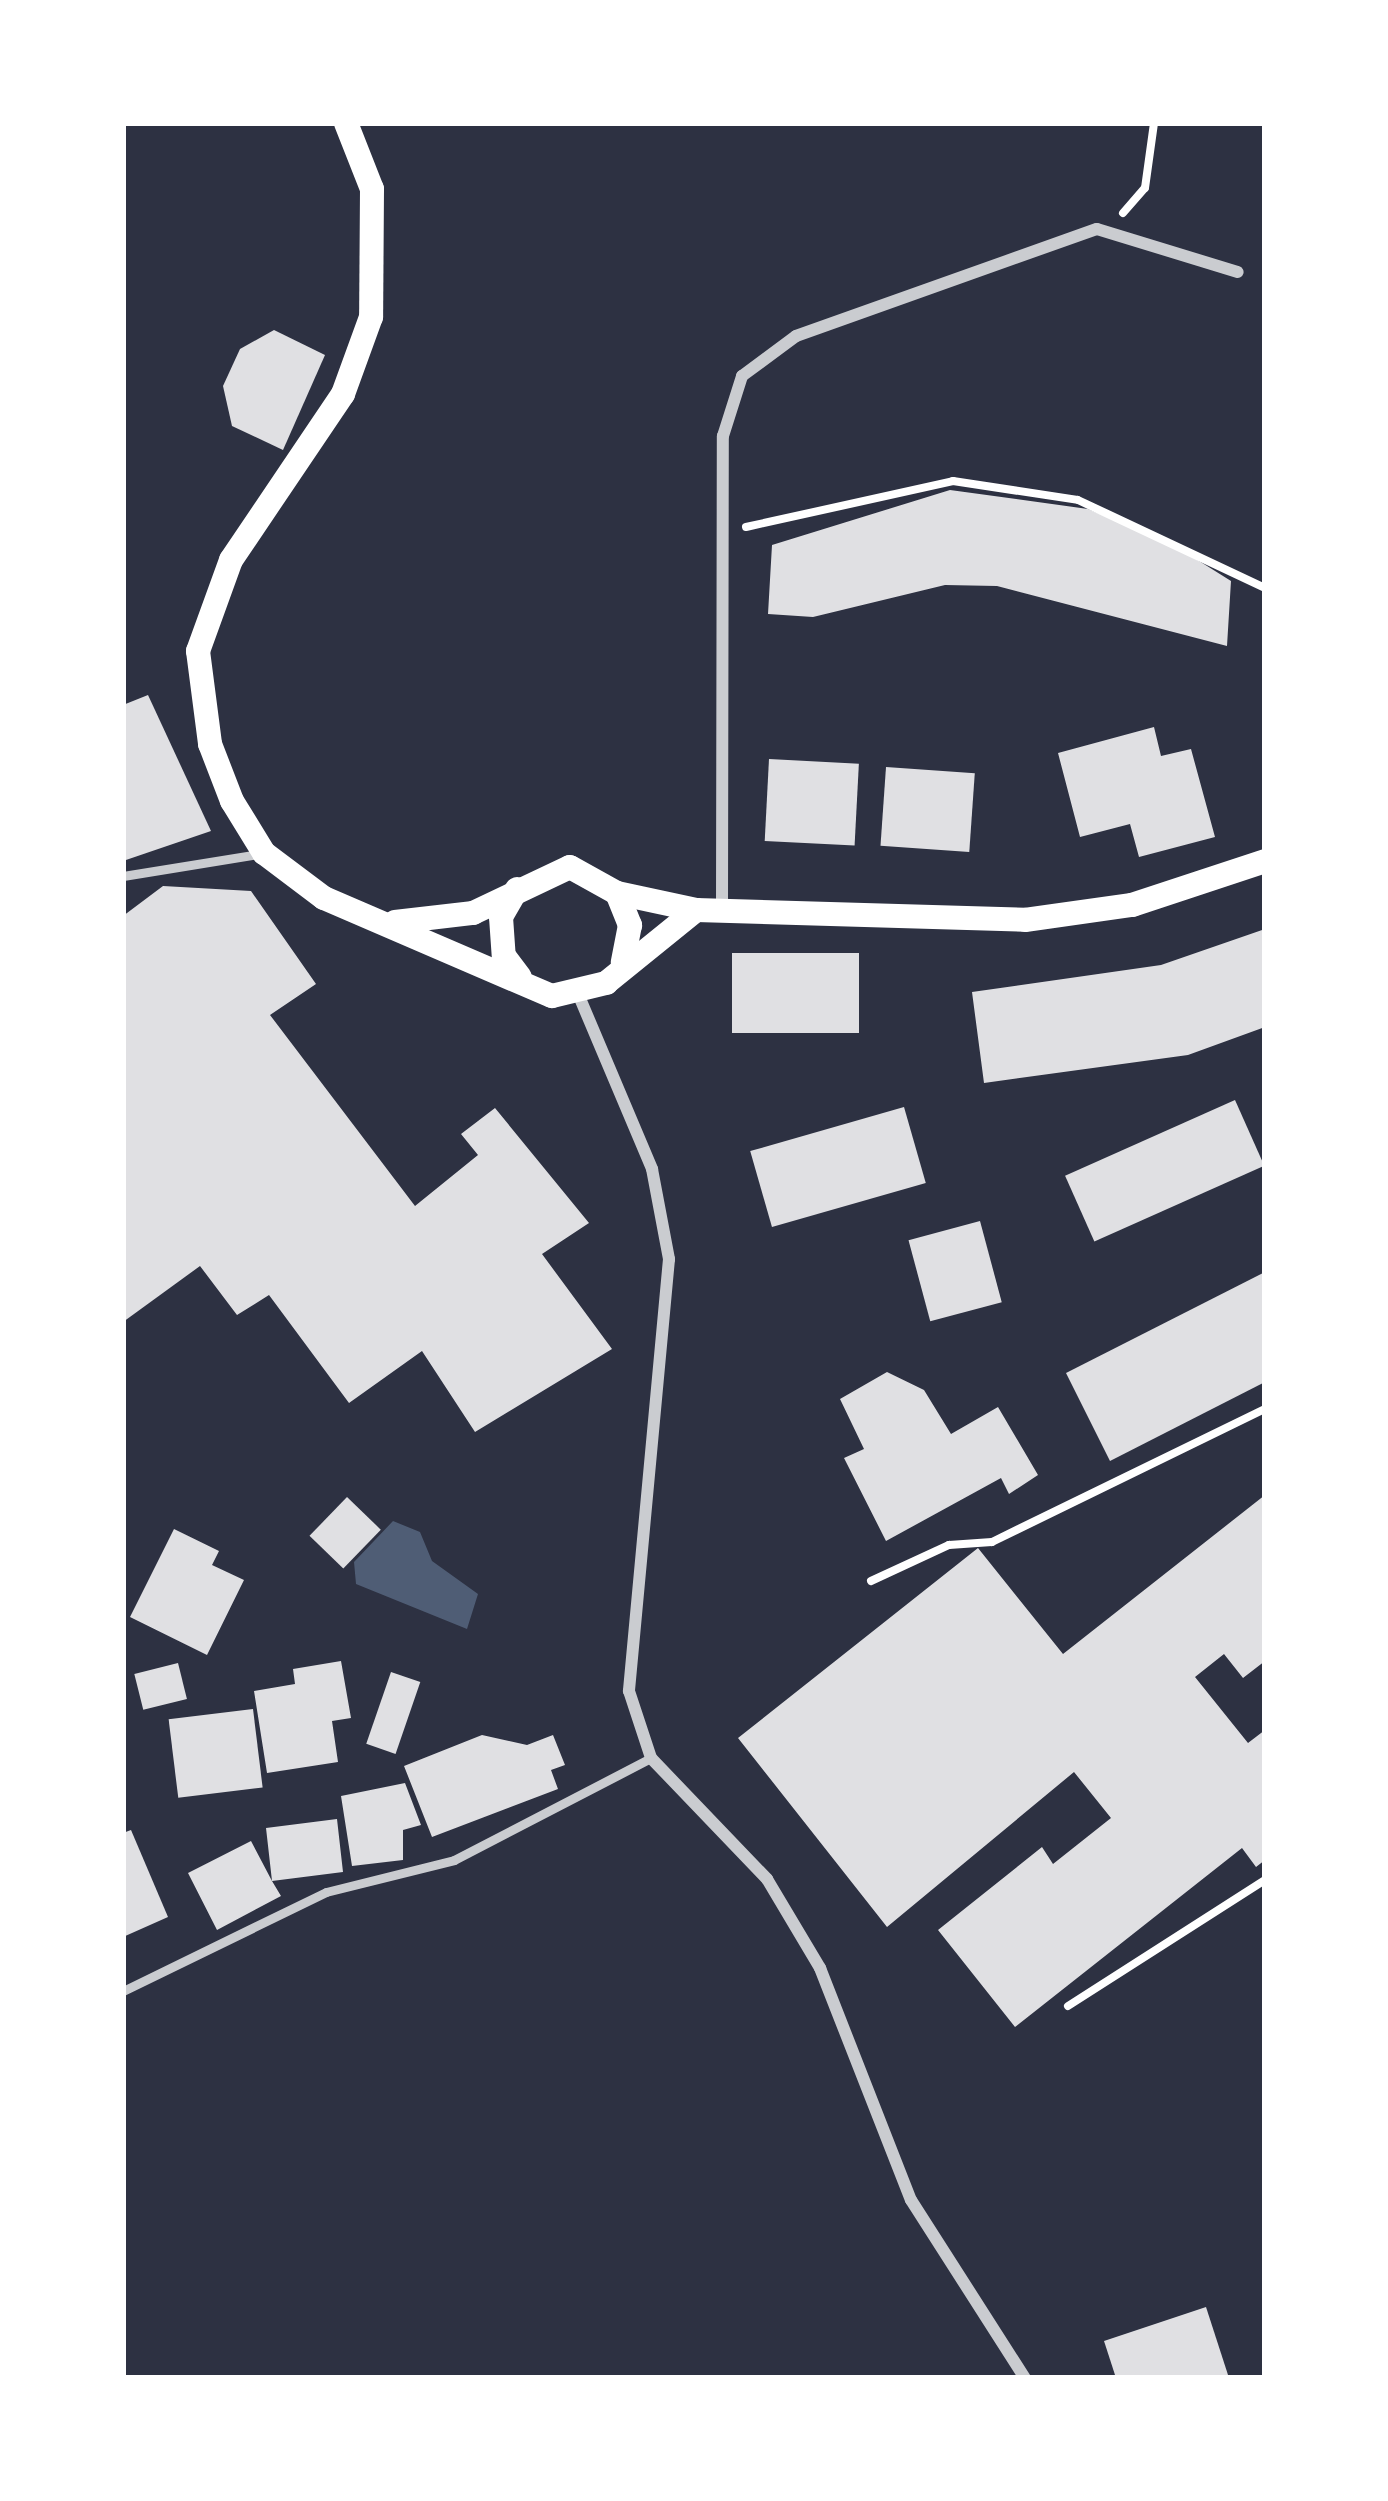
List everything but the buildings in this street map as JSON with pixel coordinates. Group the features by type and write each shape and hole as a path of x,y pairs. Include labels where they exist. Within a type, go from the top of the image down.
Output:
{"main road":[{"path":"346,123 372,189 371,317 343,394 232,560 198,650 210,744 264,853 324,898 393,922 524,982 579,996 622,962 709,909"},
{"path":"393,922 473,913 518,887 570,867 617,893 709,909 1060,917 1265,861"},
{"path":"518,887 501,917 504,956 524,982"},
{"path":"617,893 630,925 622,962"}],"street":[{"path":"709,909 727,531 723,436 742,376 796,336 1097,230 1238,272"},
{"path":"579,996 645,1150 669,1259 629,1691 651,1758 767,1879 820,1968 911,2200 1025,2378"}],"lane":[{"path":"123,876 264,853"},
{"path":"123,1991 326,1892 454,1860 651,1758"}],"path":[{"path":"1102,229 1145,188 1154,123"},
{"path":"727,531 953,481 1078,500 1265,588"},
{"path":"871,1581 949,1545 992,1543 1265,1409"},
{"path":"1068,2006 1265,1880"}],"water":[{"path":"393,1521 420,1532 432,1561 478,1594 467,1629 356,1584 354,1562"}]}
